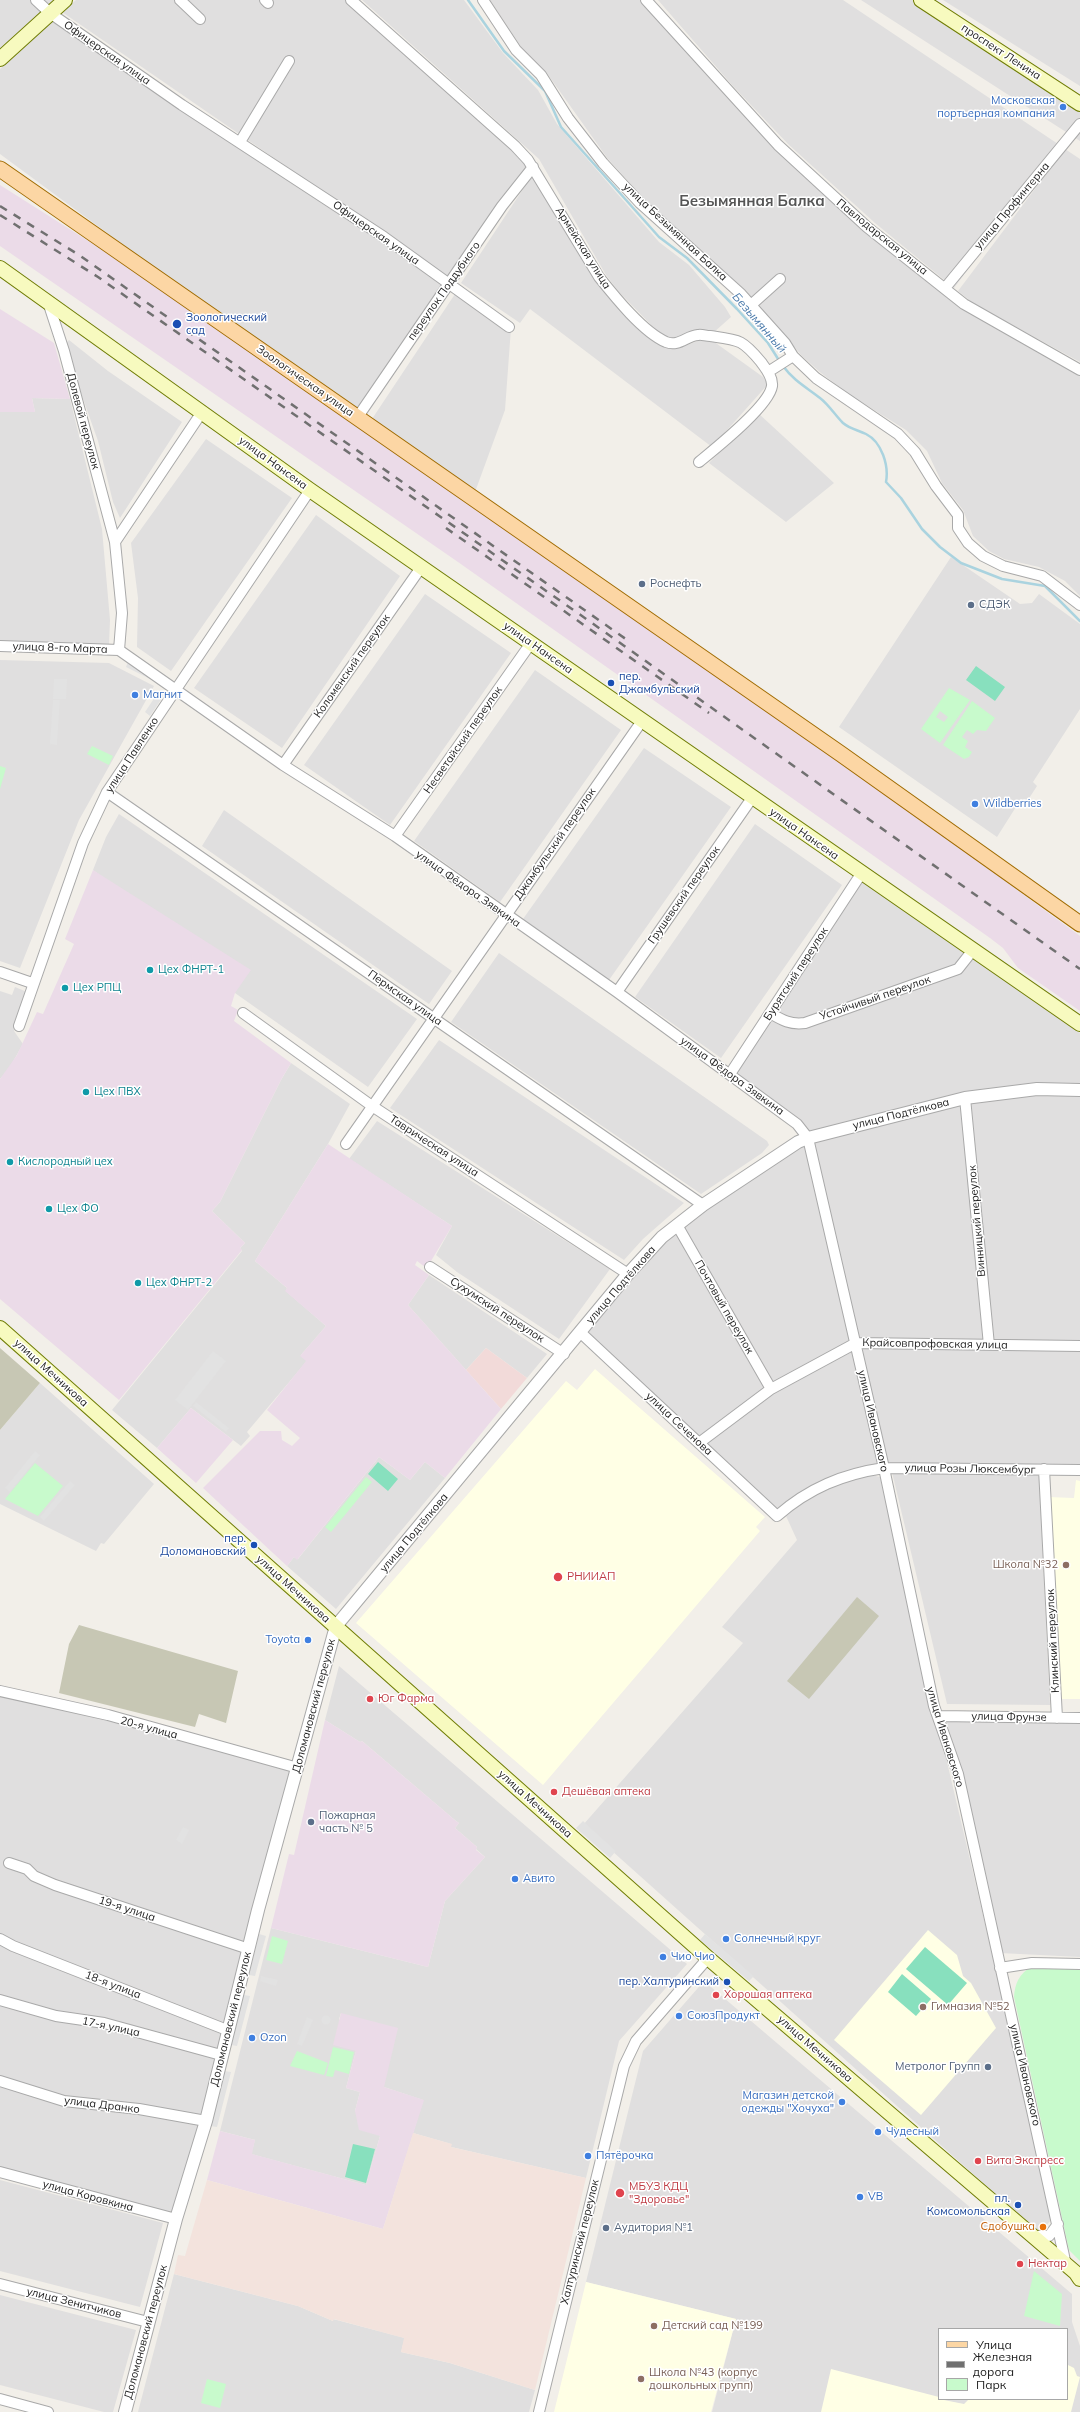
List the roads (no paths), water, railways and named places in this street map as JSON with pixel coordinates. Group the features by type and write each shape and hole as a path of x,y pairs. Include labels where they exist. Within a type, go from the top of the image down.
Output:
{"main road":[{"path":"0,59 65,0"},
{"name":"проспект Ленина","path":"921,0 1080,104"},
{"name":"Зоологическая улица","path":"0,169 841,754 1080,924"},
{"name":"улица Нансена","path":"0,268 47,300 310,490 422,566 861,874 1080,1024"},
{"name":"улица Мечникова","path":"0,1328 708,1958 1076,2273"}],"street":[{"name":"Офицерская улица","path":"36,0 50,13 182,105 384,236 448,284 510,327"},
{"path":"180,0 200,19"},
{"name":"Армейская улица","path":"351,0 515,146 533,167 599,277 612,294 656,337 669,343 677,344 697,335 741,341 772,369 770,395 699,462"},
{"name":"улица Безымянная Балка","path":"483,0 516,50 541,75 568,118 603,163 640,203 751,305 785,343 792,356 816,378 898,434 915,452 936,486 958,515 958,528 968,543 983,556 1003,566 1042,576 1080,605"},
{"name":"Павлодарская улица","path":"646,0 783,150 867,226 964,304 1080,370"},
{"path":"240,142 289,61"},
{"name":"улица Профинтерна","path":"945,288 1080,124"},
{"name":"переулок Поддубного","path":"357,418 448,284 533,167"},
{"path":"751,305 780,279"},
{"name":"Долевой переулок","path":"47,300 68,366 115,542 122,613 120,650"},
{"path":"772,369 792,356"},
{"path":"115,542 202,412"},
{"name":"улица Павленко","path":"19,1026 32,983 83,843 107,792 175,688 310,490"},
{"name":"Коломенский переулок","path":"283,765 422,566"},
{"name":"Несветайский переулок","path":"395,836 531,643"},
{"name":"улица 8-го Марта","path":"0,646 120,650"},
{"name":"улица Фёдора Зявкина","path":"120,650 283,765 395,836 617,992 797,1124 808,1138"},
{"name":"Джамбульский переулок","path":"346,1144 642,721"},
{"name":"Пермская улица","path":"107,792 703,1205"},
{"name":"Грушевский переулок","path":"617,992 752,798"},
{"name":"Бурятский переулок","path":"730,1074 861,874"},
{"name":"Устойчивый переулок","path":"770,1013 785,1022 794,1024 804,1022 958,969 973,950"},
{"path":"0,972 32,983"},
{"name":"Таврическая улица","path":"243,1013 372,1106 628,1274"},
{"name":"улица Подтёлкова","path":"336,1626 564,1354 628,1274 662,1237 703,1205 798,1142 808,1138 965,1098 1037,1089 1080,1090"},
{"name":"Винницкий переулок","path":"965,1098 989,1345"},
{"name":"улица Ивановского","path":"808,1138 884,1468 934,1706 939,1716 958,1774 1058,2224 1076,2273"},
{"name":"Почтовый переулок","path":"677,1226 771,1389"},
{"name":"Сухумский переулок","path":"430,1267 564,1354"},
{"name":"улица Сеченова","path":"581,1333 777,1516"},
{"name":"Крайсовпрофовская улица","path":"699,1443 771,1389 856,1343 1080,1346"},
{"name":"улица Розы Люксембург","path":"777,1516 797,1499 823,1484 845,1476 884,1468 1080,1470"},
{"name":"Клинский переулок","path":"1044,1469 1058,1718"},
{"name":"Доломановский переулок","path":"125,2412 176,2219 206,2121 227,2030 336,1626"},
{"name":"20-я улица","path":"0,1691 108,1715 298,1768"},
{"name":"улица Фрунзе","path":"939,1716 1080,1718"},
{"name":"19-я улица","path":"9,1863 27,1869 34,1876 56,1885 249,1949"},
{"name":"18-я улица","path":"0,1939 13,1946 227,2030"},
{"name":"Халтуринский переулок","path":"539,2412 624,2066 636,2041 708,1958"},
{"path":"1000,1968 1032,1963 1080,1964"},
{"name":"17-я улица","path":"0,2000 56,2016 104,2023 222,2055"},
{"name":"улица Дранко","path":"0,2081 64,2101 139,2109 206,2121"},
{"name":"улица Коровкина","path":"0,2172 176,2219"},
{"path":"1032,2236 1042,2238 1049,2236 1058,2224"},
{"name":"улица Зенитчиков","path":"0,2284 148,2322"},
{"path":"0,2400 48,2412"}],"waterway":[{"name":"Безымянный","path":"468,0 504,51 545,91 561,127 659,237 687,258 737,309 768,343 780,362"},
{"name":"Безымянный","path":"783,366 796,380 823,401 843,423 872,438 880,448 883,455 887,476 886,482 901,498 922,529 940,547 961,563 1002,579 1045,586 1080,621"}],"railway":[{"path":"0,206 79,255 630,642"},
{"path":"0,215 98,277 592,623 1080,969"},
{"path":"446,528 709,713"}],"place":[{"name":"Московская портьерная компания","path":"1063,107"},
{"name":"Зоологический сад","path":"177,324"},
{"name":"Роснефть","path":"642,584"},
{"name":"СДЭК","path":"971,605"},
{"name":"пер. Джамбульский","path":"611,683"},
{"name":"Магнит","path":"135,695"},
{"name":"Wildberries","path":"975,804"},
{"name":"Цех ФНРТ-1","path":"150,970"},
{"name":"Цех РПЦ","path":"65,988"},
{"name":"Цех ПВХ","path":"86,1092"},
{"name":"Кислородный цех","path":"10,1162"},
{"name":"Цех ФО","path":"49,1209"},
{"name":"Цех ФНРТ-2","path":"138,1283"},
{"name":"пер. Доломановский","path":"254,1545"},
{"name":"Школа №32","path":"1066,1565"},
{"name":"РНИИАП","path":"558,1577"},
{"name":"Toyota","path":"308,1640"},
{"name":"Юг Фарма","path":"370,1699"},
{"name":"Дешёвая аптека","path":"554,1792"},
{"name":"Пожарная часть № 5","path":"311,1822"},
{"name":"Авито","path":"515,1879"},
{"name":"Солнечный круг","path":"726,1939"},
{"name":"Чио Чио","path":"663,1957"},
{"name":"пер. Халтуринский","path":"727,1982"},
{"name":"Хорошая аптека","path":"716,1995"},
{"name":"Гимназия №52","path":"923,2007"},
{"name":"СоюзПродукт","path":"679,2016"},
{"name":"Ozon","path":"252,2038"},
{"name":"Метролог Групп","path":"988,2067"},
{"name":"Магазин детской одежды \"Хочуха\"","path":"842,2102"},
{"name":"Чудесный","path":"878,2132"},
{"name":"Пятёрочка","path":"588,2156"},
{"name":"Вита Экспресс","path":"978,2161"},
{"name":"МБУЗ КДЦ \"Здоровье\"","path":"620,2193"},
{"name":"VB","path":"860,2197"},
{"name":"пл. Комсомольская","path":"1018,2205"},
{"name":"Сдобушка","path":"1043,2227"},
{"name":"Аудитория №1","path":"606,2228"},
{"name":"Нектар","path":"1020,2264"},
{"name":"Детский сад №199","path":"654,2326"},
{"name":"Школа №43 (корпус дошкольных групп)","path":"641,2379"}],"district":[{"name":"Безымянная Балка","path":"752,201"}]}
